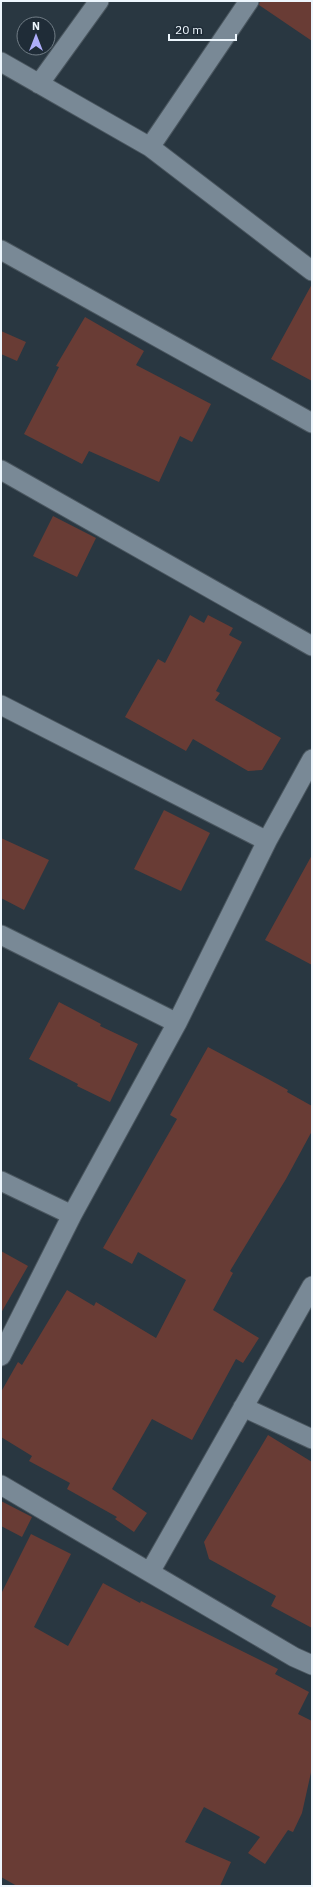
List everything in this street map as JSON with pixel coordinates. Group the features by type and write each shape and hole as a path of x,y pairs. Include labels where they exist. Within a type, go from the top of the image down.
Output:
{"street":[{"path":"39,84 99,1"},
{"path":"150,147 248,1"},
{"path":"1,62 150,147 312,271"},
{"path":"1,250 312,423"},
{"path":"1,470 312,646"},
{"path":"1,705 267,841"},
{"path":"1,1356 72,1216 177,1023 267,841 312,759"},
{"path":"1,935 177,1023"},
{"path":"1,1181 72,1216"},
{"path":"150,1572 312,1286"},
{"path":"243,1407 312,1439"},
{"path":"1,1485 294,1656 312,1665"}],"building":[{"path":"260,1 312,1 312,41 259,5"},
{"path":"312,284 312,381 271,359"},
{"path":"85,317 144,351 136,365 211,404 192,442 180,436 159,482 89,451 82,464 24,434 59,367 56,366"},
{"path":"1,331 26,342 17,361 1,354"},
{"path":"53,516 96,538 77,577 33,556"},
{"path":"190,615 204,623 208,615 233,628 229,635 242,642 216,691 220,693 215,700 281,738 262,770 248,771 193,739 186,751 125,717 158,659 165,663"},
{"path":"164,810 210,833 181,891 134,869"},
{"path":"1,838 49,860 24,910 1,898"},
{"path":"312,855 312,965 265,940"},
{"path":"59,1002 101,1024 100,1026 138,1044 110,1102 77,1086 78,1084 29,1059"},
{"path":"208,1047 288,1090 287,1092 312,1106 312,1131 286,1179 230,1271 233,1273 213,1310 259,1338 243,1363 236,1359 192,1440 152,1419 112,1489 147,1513 134,1532 115,1519 117,1517 67,1489 70,1483 29,1461 32,1456 1,1437 1,1392 18,1362 22,1365 67,1290 94,1306 96,1302 156,1338 186,1280 138,1252 132,1264 103,1248 177,1119 170,1115"},
{"path":"1,1251 28,1266 1,1313"},
{"path":"268,1435 312,1462 312,1628 271,1606 276,1596 209,1559 204,1542"},
{"path":"1,1501 32,1517 22,1537 1,1526"},
{"path":"31,1534 71,1554 34,1627 68,1646 103,1583 140,1603 141,1601 278,1669 275,1674 309,1692 298,1714 312,1721 312,1768 302,1813 293,1832 288,1830 265,1864 248,1853 260,1837 204,1807 185,1842 231,1862 220,1886 17,1886 1,1877 1,1594"}]}
